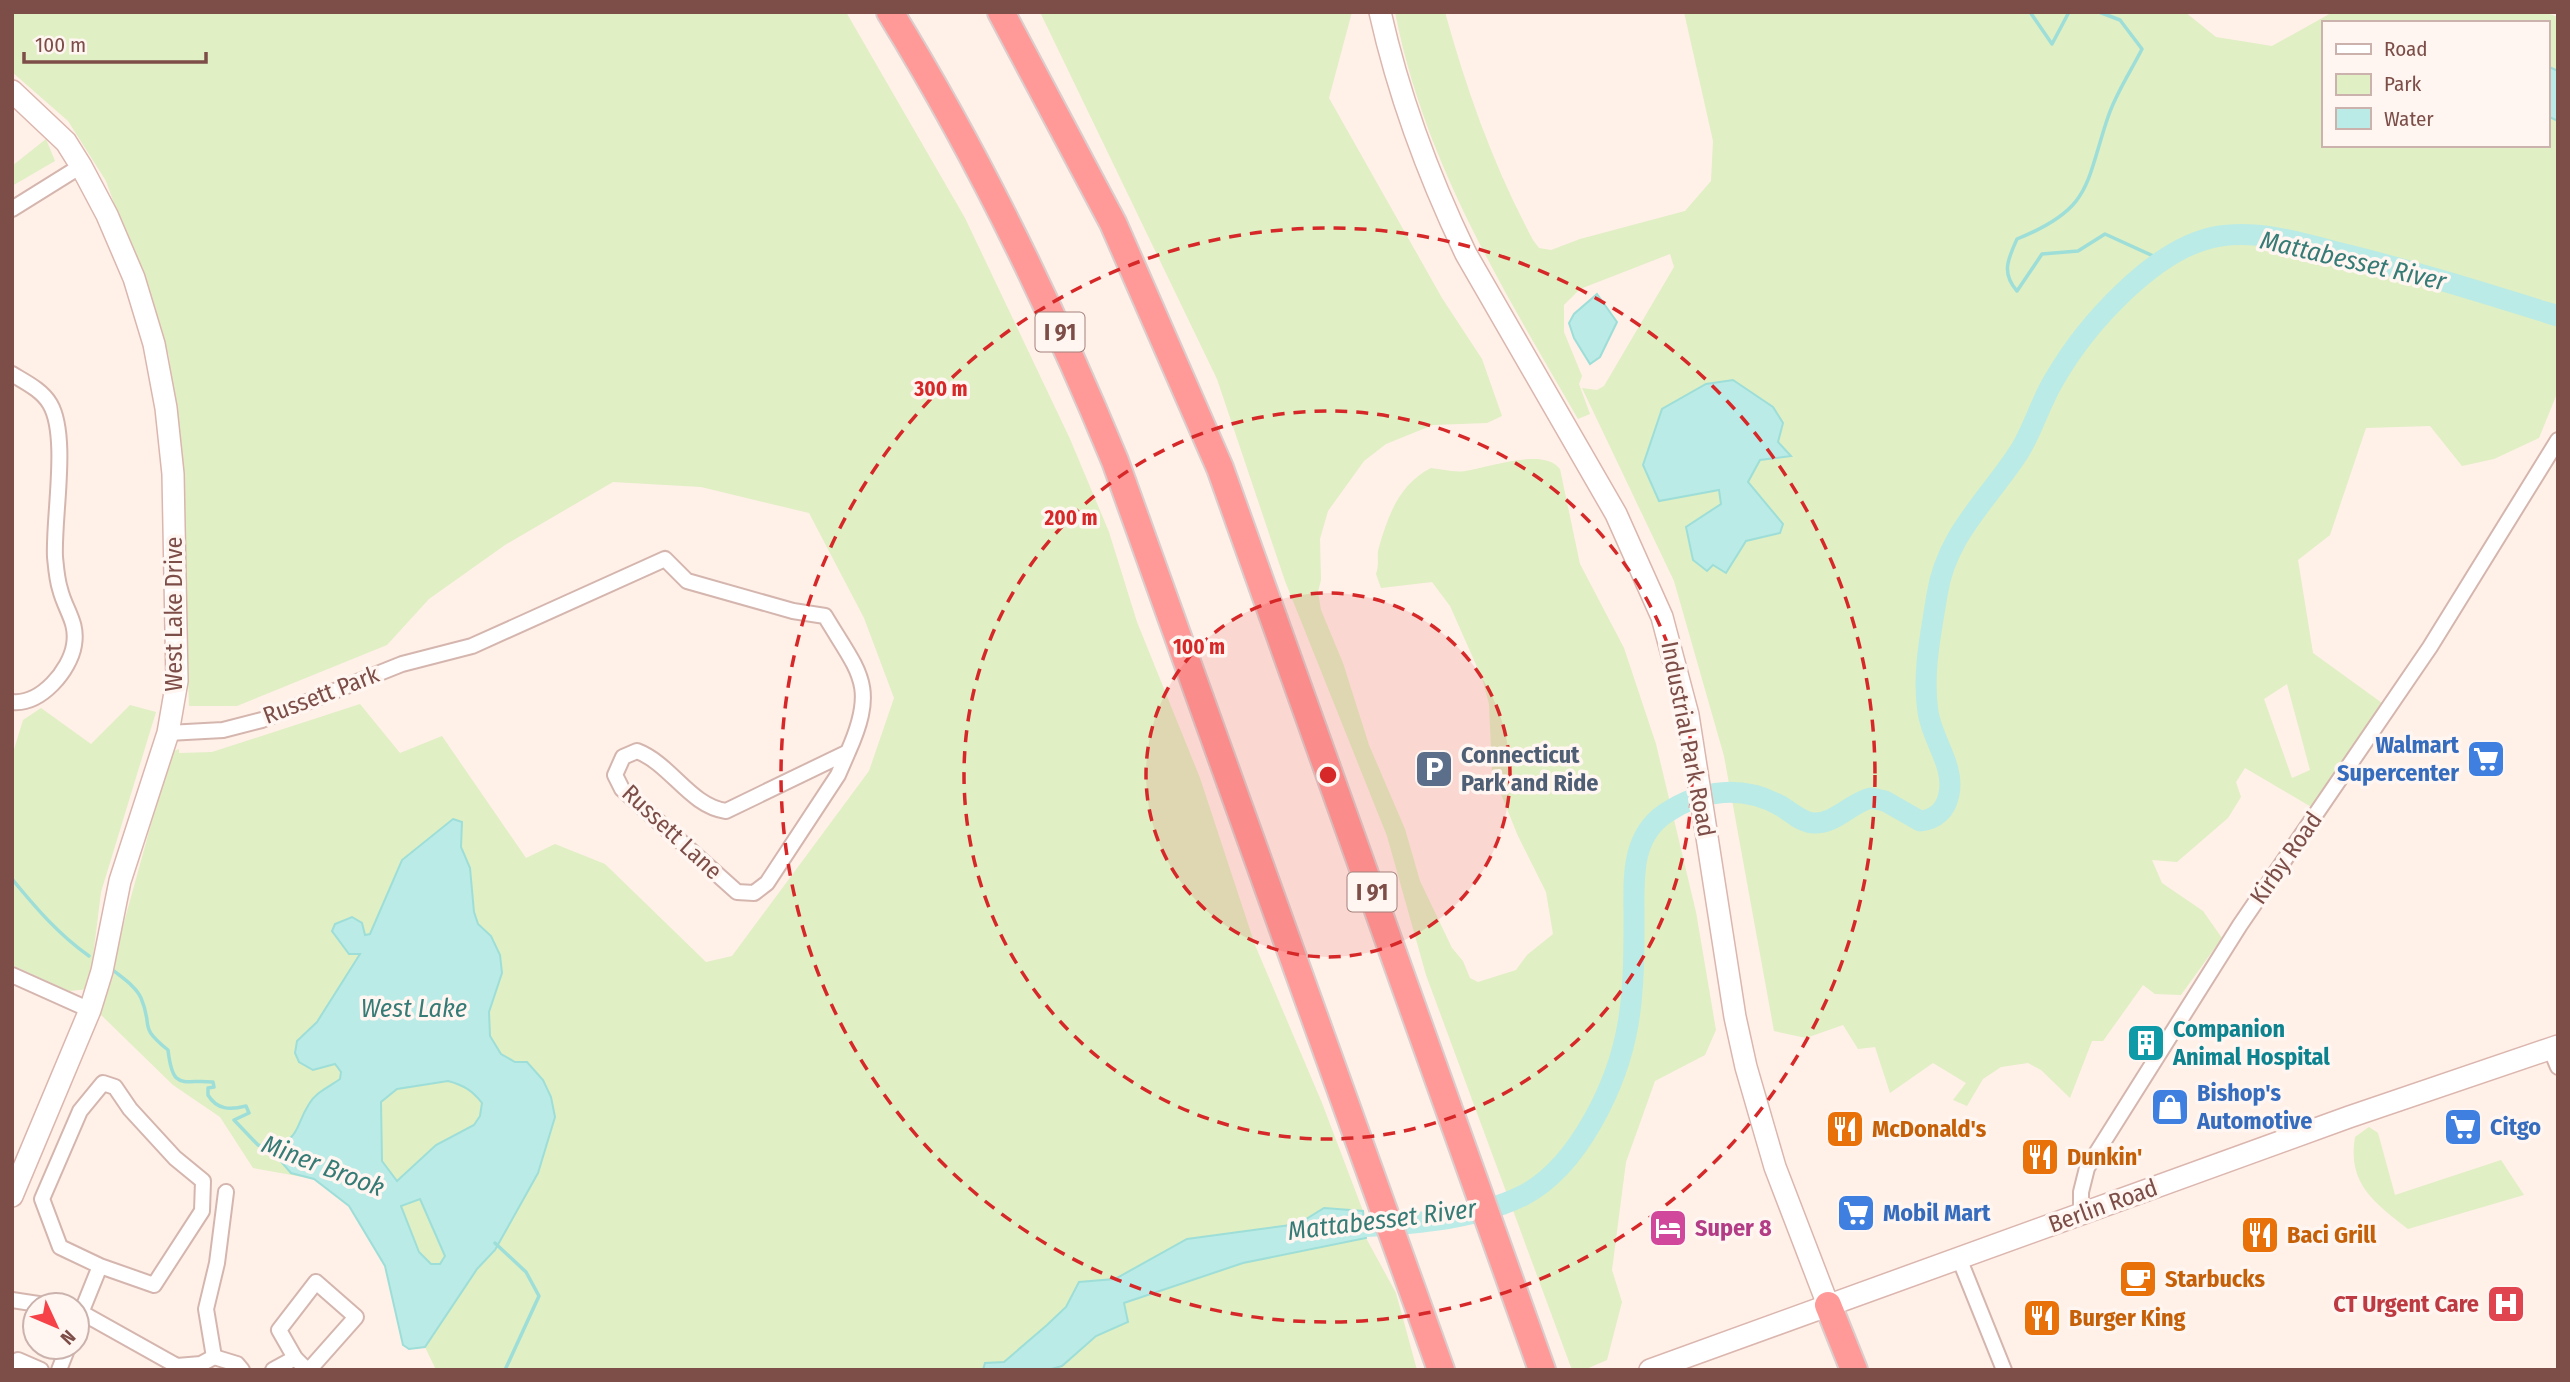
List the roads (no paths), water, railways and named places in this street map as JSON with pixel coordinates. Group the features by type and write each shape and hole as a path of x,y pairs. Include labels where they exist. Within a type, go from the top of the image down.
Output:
{"highway":[{"name":"I 91","path":"890,12 996,201 1097,418 1158,573 1441,1370"},
{"name":"I 91","path":"1001,12 1113,223 1207,435 1542,1370"},
{"path":"1828,1305 1854,1370"}],"street":[{"name":"Industrial Park Road","path":"1380,12 1412,131 1451,222 1616,514 1653,594 1677,667 1696,760 1735,1017 1749,1077 1775,1167 1828,1305"},
{"name":"West Lake Drive","path":"12,91 58,134 81,166 107,215 134,278 154,345 166,408 173,474 177,681 168,733 131,840 90,1010 12,1196"},
{"path":"12,209 81,166"},
{"path":"12,374 31,385 50,403 58,431 55,557 60,590 75,622 74,646 65,668 45,691 19,702 12,702"},
{"name":"Kirby Road","path":"2081,1214 2081,1192 2087,1168 2240,925 2430,647 2558,440"},
{"name":"Russett Lane","path":"472,646 665,559 687,581 793,611 825,616 863,680 863,711 848,752 838,775 767,883 754,893 737,892 622,789 615,775 623,757 637,751 654,758 710,808 726,811 848,752"},
{"name":"Russett Park","path":"168,733 223,730 262,720 402,664 472,646"},
{"path":"12,975 90,1010"},
{"name":"Berlin Road","path":"1650,1370 2081,1214 2555,1054"},
{"path":"103,1083 115,1087 130,1109 166,1148 203,1181 202,1211 154,1284 100,1266 60,1247 42,1199 80,1111 103,1083"},
{"path":"214,1357 206,1309 217,1263 226,1192"},
{"path":"1959,1258 2004,1370"},
{"path":"89,1291 100,1266"},
{"path":"316,1282 356,1317 308,1370 295,1358 279,1331 316,1282"},
{"path":"91,1322 176,1368 201,1364 214,1357 237,1364 242,1370"},
{"path":"273,1370 295,1358"},
{"path":"15,1370 18,1360 41,1370"}],"water":[{"path":"2549,67 2558,71 2558,121 2549,117"},
{"path":"1597,294 1617,322 1600,357 1590,364 1574,338 1569,323 1574,314"},
{"path":"1733,380 1773,407 1783,423 1778,442 1791,456 1760,460 1748,482 1783,524 1780,533 1746,541 1726,573 1713,565 1707,571 1693,560 1686,527 1721,504 1719,490 1659,501 1643,465 1662,409 1706,384"},
{"name":"West Lake","path":"453,819 462,822 461,847 470,868 474,912 478,924 491,936 500,955 502,973 489,1012 490,1036 501,1054 515,1062 527,1062 543,1080 551,1097 555,1117 538,1173 495,1250 477,1269 425,1347 409,1349 403,1345 385,1266 349,1206 314,1179 291,1173 270,1149 292,1136 312,1100 340,1079 341,1072 335,1064 313,1070 299,1062 295,1053 297,1041 317,1022 360,954 349,954 332,931 335,924 352,917 362,923 365,935 370,934 402,860","holes":["448,1081 467,1089 478,1098 482,1103 480,1116 474,1125 436,1145 397,1181 382,1161 381,1102 397,1089","420,1199 445,1256 440,1264 431,1264 419,1252 401,1206"]},
{"path":"1324,1208 1363,1211 1366,1238 1243,1263 1124,1303 1128,1322 1096,1336 1062,1366 1048,1370 983,1370 985,1363 1004,1362 1047,1325 1066,1307 1079,1282 1115,1279 1187,1239 1298,1224"}],"waterway":[{"path":"2030,12 2052,44 2069,12"},
{"path":"2099,12 2120,20 2142,49 2111,108 2082,192 2060,217 2017,239 2009,259 2009,278 2017,291 2042,254 2078,251 2105,234 2162,260"},
{"name":"Mattabesset River","path":"1337,1228 1432,1221 1480,1212 1524,1195 1544,1182 1578,1144 1605,1096 1623,1047 1633,985 1636,860 1646,834 1666,813 1694,799 1723,793 1767,799 1800,819 1813,823 1836,817 1871,798 1885,801 1920,821 1939,813 1948,800 1949,773 1930,722 1926,683 1937,595 1949,554 1970,519 2019,452 2049,389 2067,359 2103,313 2147,272 2171,255 2195,243 2220,236 2264,236 2392,266 2558,316"},
{"name":"Miner Brook","path":"12,879 57,930 89,956"},
{"name":"Miner Brook","path":"114,971 139,994 149,1030 168,1050 176,1078 186,1082 213,1082 214,1087 208,1088 208,1095 215,1104 229,1108 246,1106 249,1113 234,1120 258,1145 274,1150"},
{"name":"Miner Brook","path":"495,1243 526,1272 539,1296 505,1370"}],"place":[{"name":"Walmart Supercenter","path":"2486,759"},
{"name":"Connecticut Park and Ride","path":"1434,769"},
{"name":"Companion Animal Hospital","path":"2146,1043"},
{"name":"Bishop's Automotive","path":"2170,1107"},
{"name":"Citgo","path":"2463,1127"},
{"name":"McDonald's","path":"1845,1129"},
{"name":"Dunkin'","path":"2040,1157"},
{"name":"Mobil Mart","path":"1856,1213"},
{"name":"Super 8","path":"1668,1228"},
{"name":"Baci Grill","path":"2260,1235"},
{"name":"Starbucks","path":"2138,1279"},
{"name":"CT Urgent Care","path":"2506,1304"},
{"name":"Burger King","path":"2042,1318"}]}
